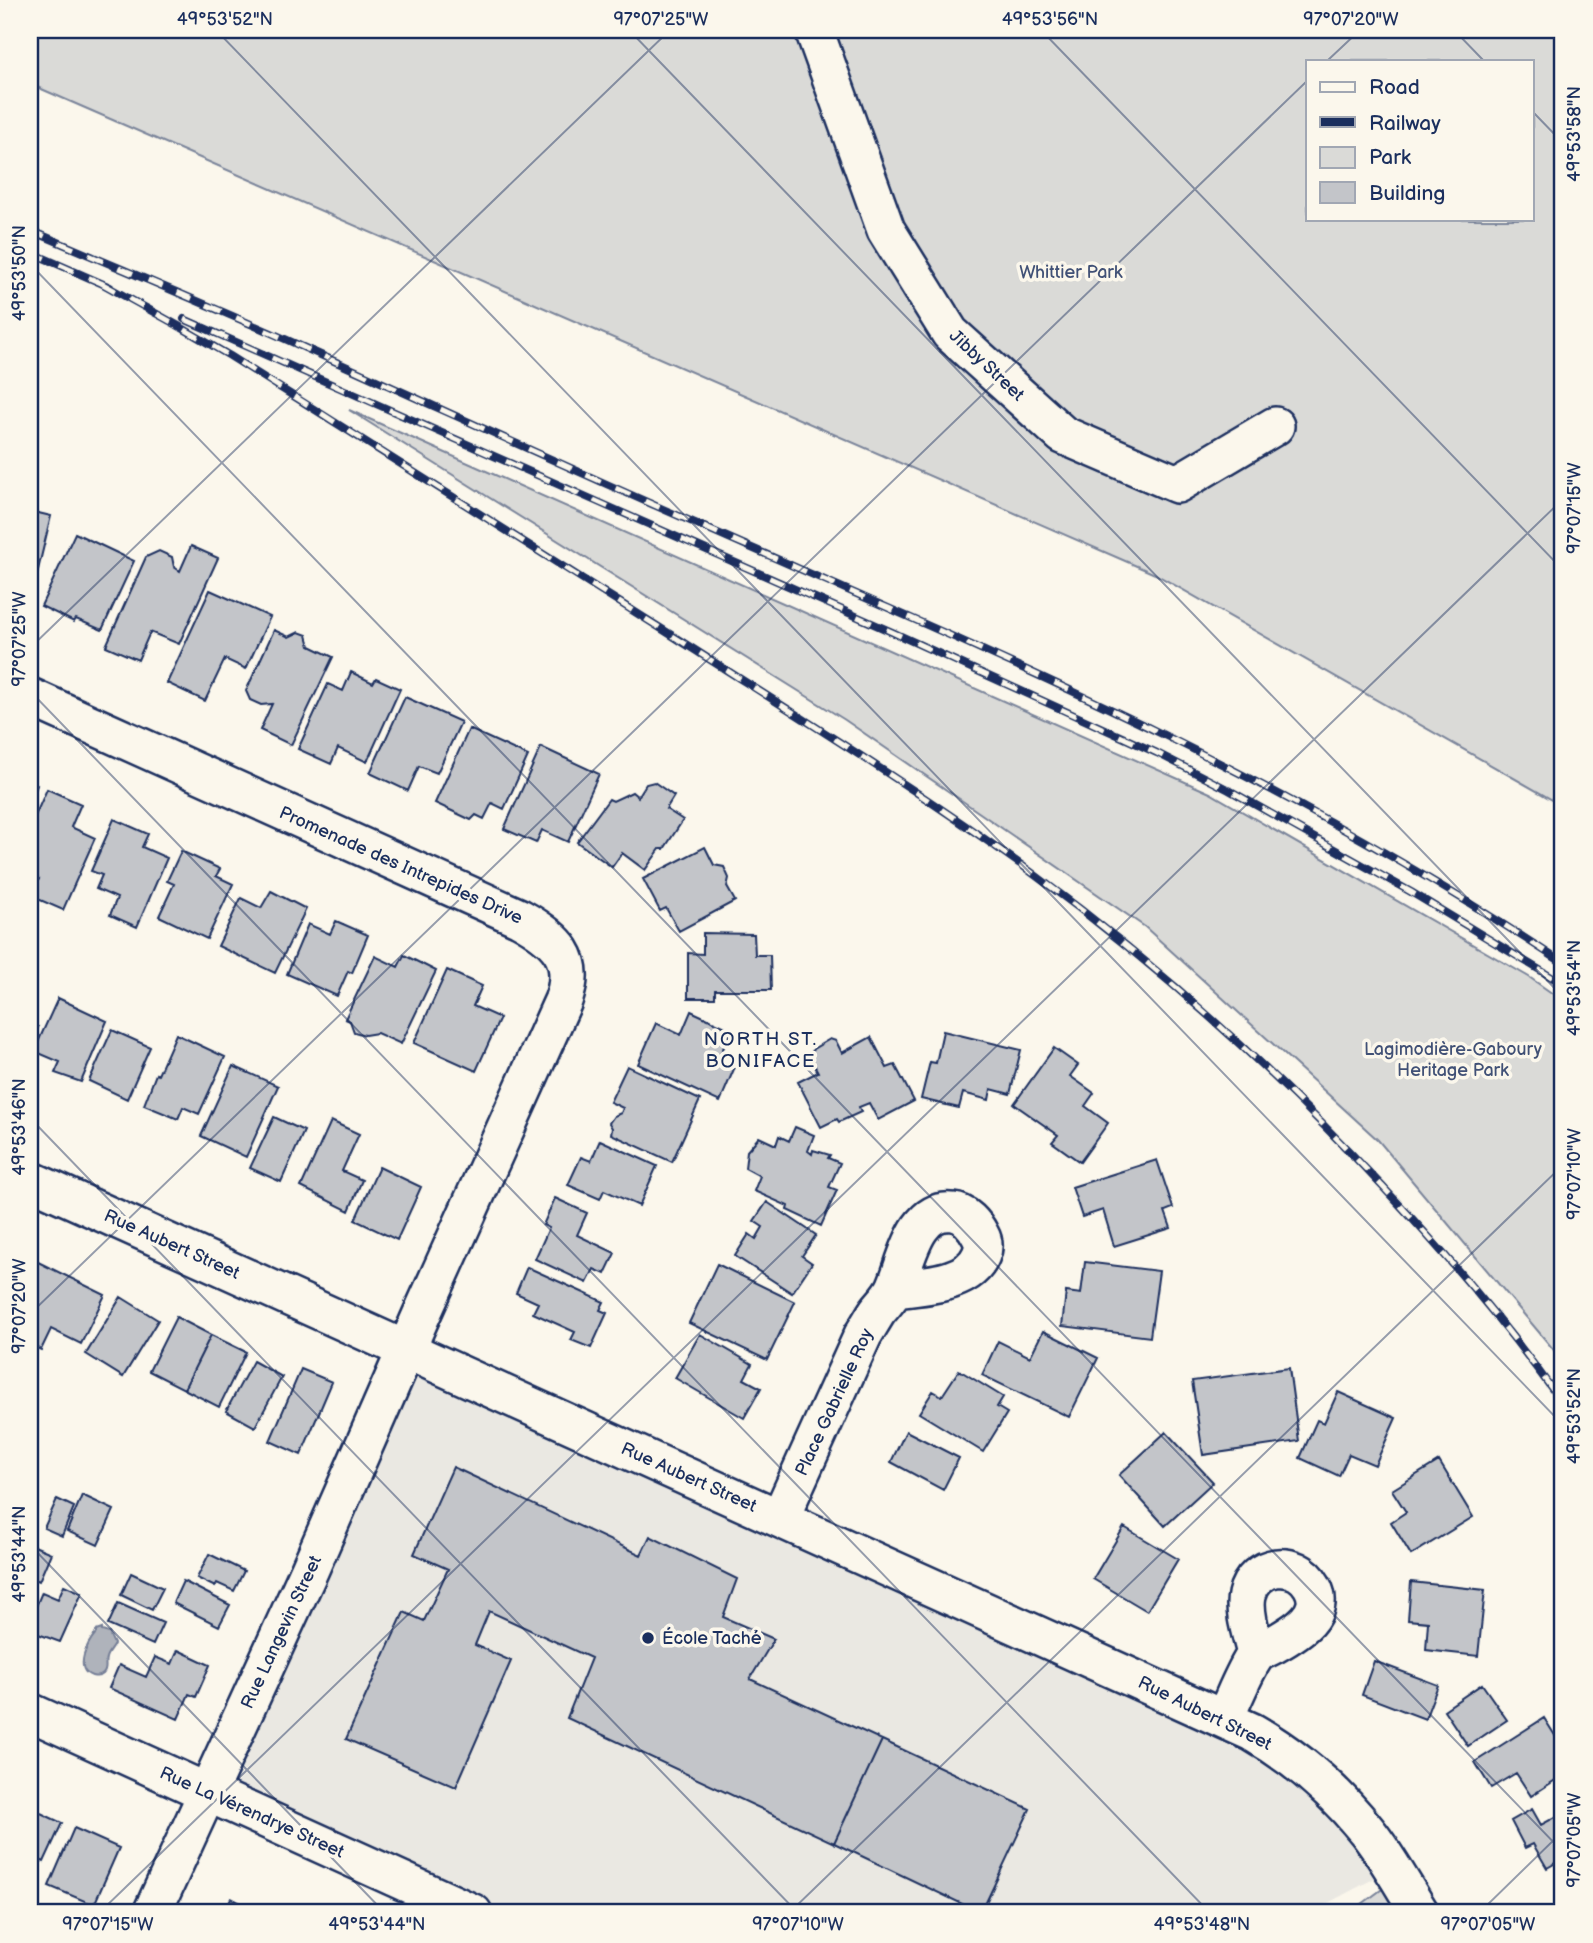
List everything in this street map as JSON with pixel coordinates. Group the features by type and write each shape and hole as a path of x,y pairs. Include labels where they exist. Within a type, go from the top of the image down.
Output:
{"street":[{"name":"Jibby Street","path":"814,30 886,230 950,333 1063,435 1177,484 1275,426"},
{"name":"Promenade des Intrepides Drive","path":"30,697 520,918 545,934 565,957 569,986 564,1001 407,1350"},
{"name":"Rue Aubert Street","path":"30,1180 1224,1719 1274,1744 1336,1795 1368,1833 1420,1913"},
{"name":"Place Gabrielle Roy","path":"780,1518 863,1335 895,1289"},
{"name":"Rue Langevin Street","path":"152,1913 309,1572 407,1350"},
{"path":"1224,1719 1256,1654"},
{"name":"Rue La Vérendrye Street","path":"30,1712 473,1913"}],"shaded area":[{"name":"École Taché","path":"406,1350 1272,1759 1323,1803 1377,1877 1309,1913 473,1913 207,1792"},
{"path":"102,1629 109,1633 114,1644 107,1656 104,1672 101,1676 93,1676 83,1668 84,1656 96,1631"}],"green space":[{"name":"Whittier Park","path":"30,30 1563,30 1563,806 1155,574 30,84"},
{"name":"Lagimodière-Gaboury Heritage Park","path":"349,410 1210,793 1529,977 1563,1001 1563,1361 1378,1140 1145,927 845,720"},
{"path":"1397,1878 1420,1913 1350,1913"}],"building":[{"path":"30,511 51,516 32,595 30,594"},
{"path":"75,533 134,561 102,630 76,619 74,622 41,606"},
{"path":"191,546 218,558 179,644 150,632 138,660 106,646 146,557 159,551 172,557 174,567 180,571"},
{"path":"210,590 270,617 246,669 225,659 205,701 167,683"},
{"path":"274,630 289,637 299,632 307,635 310,646 333,657 291,745 260,730 272,704 261,705 250,700 246,691"},
{"path":"351,672 373,683 376,678 400,689 367,762 338,748 331,764 298,749 328,684 343,691"},
{"path":"405,697 461,722 437,773 419,766 408,791 370,773"},
{"path":"469,729 528,756 504,809 492,803 484,819 476,815 471,820 435,803"},
{"path":"541,747 599,774 568,842 542,830 536,843 504,829"},
{"path":"30,782 37,785 30,803"},
{"path":"654,782 674,796 666,809 683,820 664,849 660,849 645,870 622,853 612,867 577,842 609,799 613,801 632,792 638,797 646,784"},
{"path":"47,789 81,804 71,827 95,838 63,910 31,896 39,879 30,875 30,827"},
{"path":"114,819 148,834 142,847 167,858 137,927 110,915 117,898 96,889 102,875 91,871"},
{"path":"705,847 714,865 724,867 729,878 727,887 735,901 679,931 666,908 660,911 643,879"},
{"path":"181,851 220,869 216,876 233,884 207,939 159,916 174,884 167,881"},
{"path":"271,891 306,909 275,973 218,946 241,898 261,908"},
{"path":"336,921 368,935 352,973 348,971 337,996 287,974 308,924 330,934"},
{"path":"703,933 754,934 755,955 770,955 771,990 715,990 715,998 688,998 688,953 703,954"},
{"path":"404,955 436,971 401,1044 377,1033 365,1035 354,1032 350,1021 345,1019 375,956 398,967"},
{"path":"447,970 482,986 473,1006 500,1018 476,1071 414,1043"},
{"path":"58,998 107,1021 81,1082 55,1073 60,1062 34,1051"},
{"path":"691,1011 732,1030 717,1061 734,1069 720,1102 638,1064 656,1023 681,1035"},
{"path":"30,1024 38,1027 30,1047"},
{"path":"112,1030 150,1047 127,1099 89,1081"},
{"path":"943,1031 1021,1050 1010,1094 991,1089 989,1100 963,1093 959,1108 921,1099 930,1062 936,1063"},
{"path":"176,1034 225,1057 199,1114 183,1107 178,1119 144,1105"},
{"path":"871,1037 887,1068 895,1065 914,1101 878,1120 869,1103 859,1107 861,1112 821,1127 798,1082 818,1072 810,1057 813,1049 830,1039 836,1041 842,1053"},
{"path":"1054,1048 1078,1065 1070,1076 1094,1093 1085,1106 1108,1123 1080,1162 1052,1142 1058,1135 1014,1104"},
{"path":"233,1066 278,1086 246,1157 201,1136"},
{"path":"627,1066 700,1100 672,1162 611,1134 609,1123 623,1108 610,1102"},
{"path":"274,1117 304,1131 281,1182 250,1168"},
{"path":"331,1121 359,1134 342,1171 362,1180 349,1211 301,1187"},
{"path":"795,1127 814,1135 808,1151 812,1154 813,1150 830,1155 828,1158 840,1163 829,1187 837,1190 821,1226 787,1210 788,1206 754,1191 760,1176 745,1168 747,1151 759,1137 776,1145 779,1136 789,1141"},
{"path":"600,1140 657,1166 639,1206 604,1190 600,1199 568,1185 581,1157 591,1161"},
{"path":"1157,1160 1173,1208 1165,1211 1171,1228 1114,1246 1103,1210 1082,1217 1072,1187"},
{"path":"379,1167 421,1187 397,1240 355,1220"},
{"path":"555,1198 587,1213 577,1235 615,1253 605,1274 594,1269 587,1283 535,1259 549,1228 543,1225"},
{"path":"767,1202 816,1235 802,1256 812,1263 792,1293 735,1256 749,1234 756,1239 763,1227 754,1221"},
{"path":"36,1261 105,1295 81,1344 51,1329 41,1350 30,1345 30,1273"},
{"path":"1085,1262 1159,1271 1150,1337 1062,1326 1066,1292 1081,1294"},
{"path":"717,1264 795,1302 767,1360 689,1323"},
{"path":"527,1267 604,1302 600,1310 607,1313 591,1348 571,1340 575,1332 533,1313 538,1303 516,1293"},
{"path":"121,1297 158,1320 123,1377 86,1354"},
{"path":"176,1317 211,1335 184,1389 149,1371"},
{"path":"1043,1331 1098,1358 1069,1417 982,1375 998,1341 1030,1357"},
{"path":"700,1334 752,1364 744,1379 761,1388 744,1418 675,1378"},
{"path":"211,1335 246,1352 219,1407 184,1389"},
{"path":"253,1361 282,1377 255,1427 226,1411"},
{"path":"1289,1368 1299,1441 1203,1455 1192,1381"},
{"path":"301,1369 332,1382 301,1455 270,1441"},
{"path":"959,1370 1003,1397 997,1407 1007,1413 983,1452 919,1413 933,1391 942,1396"},
{"path":"1338,1392 1396,1418 1375,1465 1349,1454 1339,1476 1300,1458 1317,1420 1324,1423"},
{"path":"906,1431 959,1458 943,1490 891,1462"},
{"path":"1166,1432 1213,1482 1165,1526 1119,1475"},
{"path":"1439,1461 1473,1517 1411,1555 1391,1522 1406,1512 1392,1490"},
{"path":"453,1467 641,1555 650,1536 737,1579 723,1617 774,1639 750,1679 882,1740 834,1843 567,1718 591,1658 489,1611 475,1645 511,1661 456,1787 346,1739 404,1612 424,1621 448,1569 414,1554"},
{"path":"82,1495 114,1510 98,1545 67,1531"},
{"path":"57,1499 74,1507 62,1536 44,1528"},
{"path":"1124,1527 1178,1559 1147,1611 1093,1579"},
{"path":"32,1545 51,1553 39,1581 30,1577"},
{"path":"209,1554 244,1571 234,1591 217,1583 215,1587 197,1578"},
{"path":"131,1573 163,1588 152,1610 121,1595"},
{"path":"183,1581 230,1605 219,1626 173,1603"},
{"path":"1411,1582 1485,1590 1478,1656 1426,1650 1428,1622 1408,1620"},
{"path":"64,1585 82,1593 60,1642 30,1631 30,1620 42,1592 58,1599"},
{"path":"118,1603 163,1623 153,1645 108,1625"},
{"path":"178,1650 210,1665 196,1697 189,1694 178,1719 109,1688 119,1665 146,1677 155,1657 172,1664"},
{"path":"1374,1661 1438,1685 1425,1719 1362,1695"},
{"path":"1482,1684 1507,1720 1468,1746 1444,1710"},
{"path":"1544,1718 1561,1745 1563,1744 1563,1775 1531,1796 1516,1773 1491,1788 1475,1762"},
{"path":"882,1740 1030,1809 981,1913 834,1843"},
{"path":"30,1808 62,1823 44,1862 30,1856"},
{"path":"1532,1809 1541,1825 1563,1813 1563,1859 1547,1868 1533,1844 1525,1848 1511,1821"},
{"path":"74,1828 119,1848 94,1905 49,1886"},
{"path":"231,1898 260,1913 223,1913"}],"railway":[{"path":"30,230 271,333 1104,706 1316,814 1466,901 1563,963"},
{"path":"30,252 110,287"},
{"path":"101,283 230,356 809,722 943,811 1078,907 1214,1021 1341,1143 1406,1212 1499,1319 1563,1404"},
{"path":"184,319 892,632 1157,753 1229,790 1411,892 1563,984"}],"place":[{"name":"École Taché","path":"648,1638"}],"district":[{"name":"NORTH ST. BONIFACE","path":"761,1049"}]}
